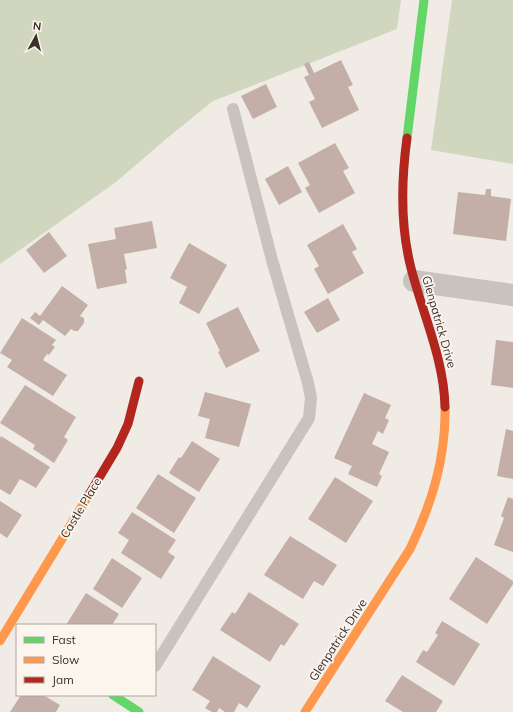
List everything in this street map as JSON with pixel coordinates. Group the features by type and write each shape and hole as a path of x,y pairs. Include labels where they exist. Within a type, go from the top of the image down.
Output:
{"street":[{"name":"Glenpatrick Drive","path":"305,712 410,549 427,514 439,474 444,449 445,397 441,371 435,346 414,281 403,224 402,186 404,158 424,0"},
{"path":"414,281 513,295"},
{"name":"Castle Place","path":"8,635 117,448 128,424 138,381"},
{"path":"114,696 132,710"}],"lane":[{"path":"156,664 309,418 311,398 308,383 272,260 233,109"},
{"path":"132,710 137,696"}],"green space":[{"path":"0,0 401,0 397,29 213,101 116,182 0,264"},
{"path":"452,0 513,0 513,164 431,150"}],"building":[{"path":"341,60 353,85 348,87 359,110 322,128 309,102 315,99 304,77 309,75 304,64 309,62 314,73"},
{"path":"266,84 277,107 253,119 241,96"},
{"path":"335,143 349,168 343,171 355,193 319,213 305,188 310,185 298,163"},
{"path":"288,166 302,192 279,205 265,179"},
{"path":"486,189 491,189 491,196 511,199 506,241 453,234 458,192 485,195"},
{"path":"152,221 157,248 124,254 127,269 125,270 127,283 97,289 88,244 116,239 114,228"},
{"path":"343,224 357,249 352,252 364,273 328,294 314,269 319,266 307,245"},
{"path":"49,232 67,256 44,273 26,250"},
{"path":"189,243 227,265 199,314 179,303 187,287 170,278"},
{"path":"62,286 88,305 80,316 84,318 84,323 78,331 71,329 65,336 43,320 39,325 30,318 35,312 40,316"},
{"path":"328,298 340,320 317,333 304,312"},
{"path":"238,307 260,351 226,368 218,352 220,351 206,323"},
{"path":"22,318 56,340 52,345 55,347 43,360 67,375 53,396 7,367 12,360 0,353"},
{"path":"496,340 513,342 513,388 491,385"},
{"path":"25,385 76,417 64,437 68,440 54,463 33,449 35,445 0,423"},
{"path":"205,392 251,404 239,447 205,438 210,419 198,416"},
{"path":"364,393 391,405 385,418 389,420 383,434 378,431 372,444 389,452 379,474 382,476 377,487 348,474 352,466 334,458"},
{"path":"506,429 513,431 513,479 497,476"},
{"path":"1,436 50,467 36,488 20,479 10,495 0,489"},
{"path":"192,441 220,459 199,492 169,473 179,457 181,458"},
{"path":"158,474 196,498 174,533 136,508"},
{"path":"335,477 373,501 346,543 308,519"},
{"path":"508,497 513,499 513,552 494,545 504,518 501,516"},
{"path":"0,501 22,515 7,538 0,533"},
{"path":"132,512 176,540 168,552 175,557 161,579 121,553 129,540 118,533"},
{"path":"290,536 337,565 323,586 314,581 303,599 264,575"},
{"path":"476,557 513,581 513,584 487,624 449,599"},
{"path":"112,558 142,578 122,608 93,589"},
{"path":"249,592 299,624 284,646 281,644 270,662 220,630 232,612 235,614"},
{"path":"86,593 119,614 113,624 67,624"},
{"path":"442,621 480,644 454,686 416,662 423,650 427,652 438,635 435,633"},
{"path":"213,656 261,686 247,708 239,703 234,712 225,712 219,708 217,712 212,712 205,708 210,701 192,690"},
{"path":"402,675 443,701 436,712 403,712 385,701"},
{"path":"20,696 45,696 60,705 56,712 10,712"}],"traffic: fast":[{"path":"407,138 424,0"},
{"path":"115,696 139,712"}],"traffic: slow":[{"path":"305,712 410,549 418,532 431,497 440,462 445,426 445,407"},
{"path":"0,641 90,493"}],"traffic: jam":[{"path":"407,138 403,187 403,220 407,252 437,354 444,389 445,407"},
{"path":"90,493 117,448 128,424 139,381"}]}
